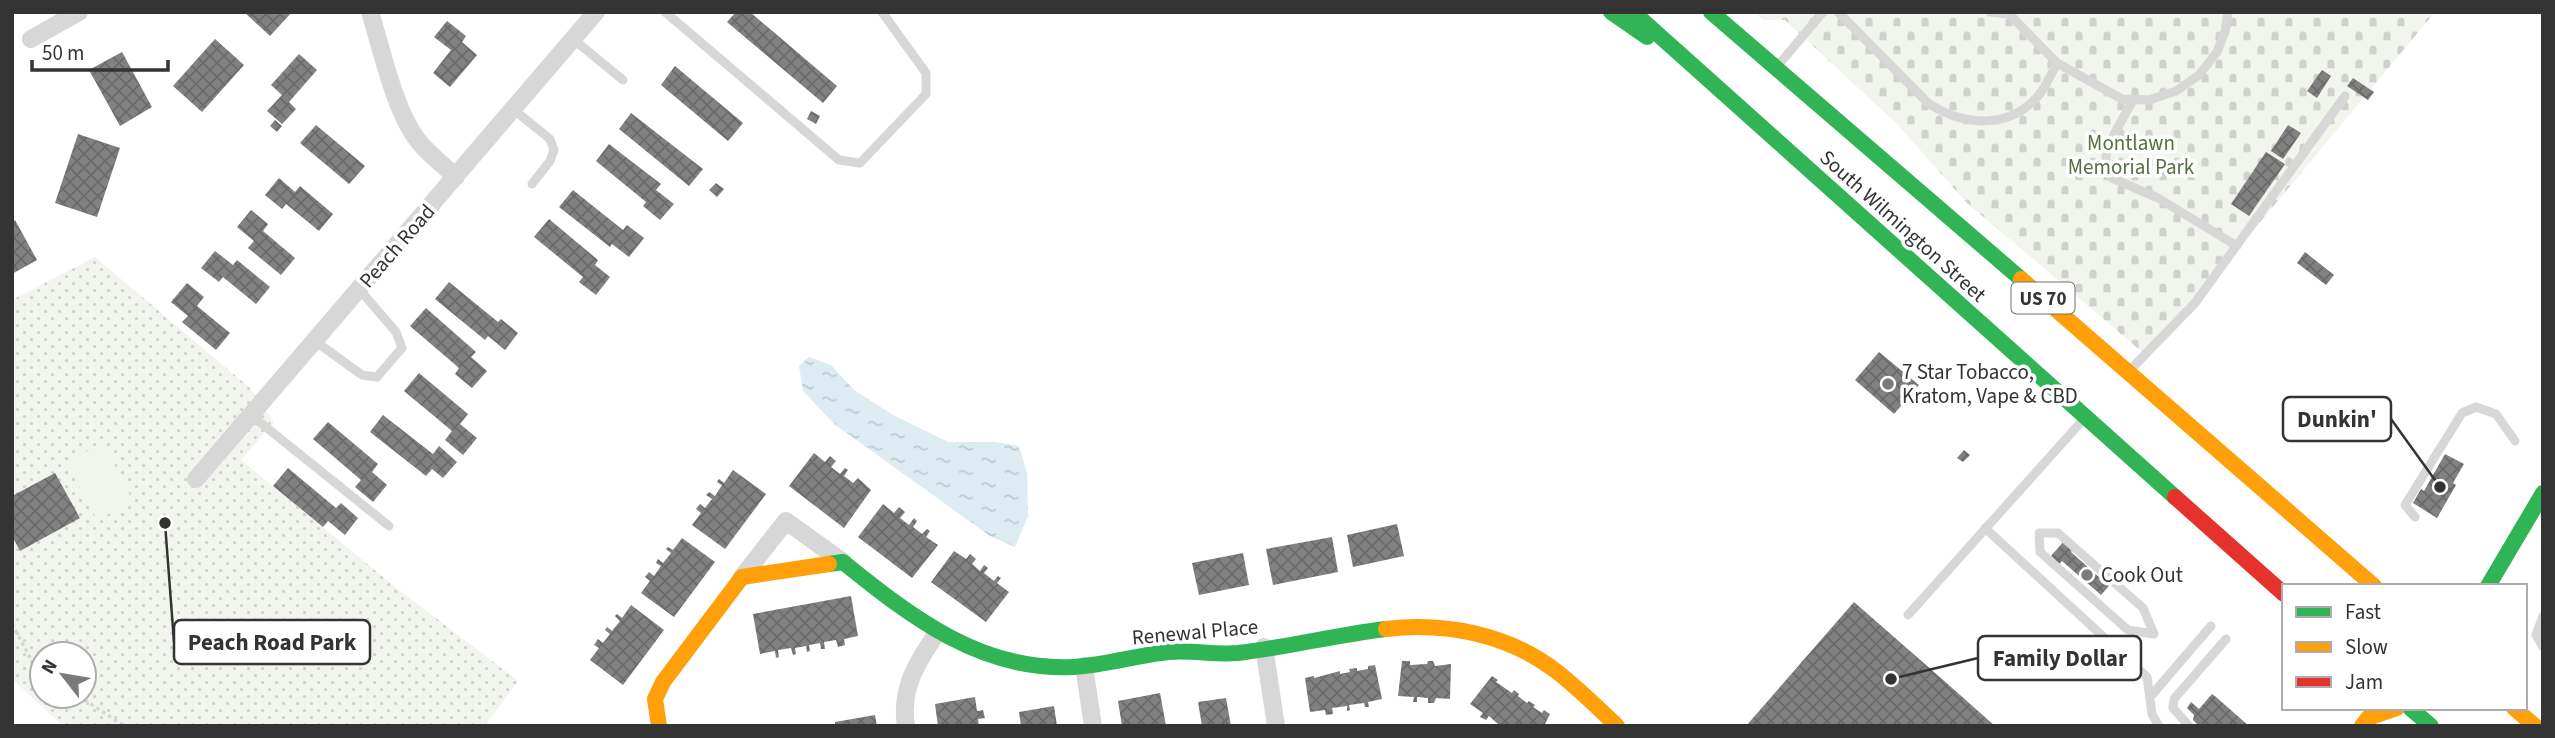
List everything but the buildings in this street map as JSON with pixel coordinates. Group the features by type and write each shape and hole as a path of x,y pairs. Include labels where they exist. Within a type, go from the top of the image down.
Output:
{"main road":[{"name":"South Wilmington Street","path":"1611,12 1699,72 2282,592"},
{"name":"US 70","path":"1633,12 1699,72"},
{"name":"South Wilmington Street","path":"1711,12 2372,584"},
{"path":"2489,584 2543,493"},
{"path":"659,726 655,699 663,682 742,578 843,562"},
{"name":"Renewal Place","path":"843,562 903,611 937,633 972,650 1041,666 1084,666 1178,650 1236,653 1399,626 1427,625 1463,629 1516,648 1546,663 1617,726"},
{"path":"2362,726 2368,718 2392,710"},
{"path":"2400,726 2407,710"},
{"path":"2411,710 2431,726"},
{"path":"2516,710 2535,726"}],"street":[{"path":"31,40 79,12"},
{"path":"370,12 400,108 409,127 420,143 456,177"},
{"name":"Peach Road","path":"197,479 596,12"},
{"path":"742,578 786,520 843,562"},
{"path":"906,726 905,692 921,655 937,633"},
{"path":"1264,648 1276,726"},
{"path":"1084,666 1093,726"}],"lane":[{"path":"666,12 839,160 860,163 926,94 926,73 882,12"},
{"path":"1777,67 1823,12"},
{"path":"1838,12 1928,103 1940,111 1968,120 1999,120 2031,104 2041,93 2057,63"},
{"path":"1990,12 2008,13 2057,63 2122,99 2133,100 2148,100 2176,91 2199,75 2217,52 2225,32 2228,12"},
{"path":"573,39 623,80"},
{"path":"2128,372 2195,303 2345,96"},
{"path":"2133,100 2107,147 2105,170 2112,178 2158,198 2237,246"},
{"path":"514,110 550,139 554,150 550,162 532,184"},
{"path":"315,341 362,375 377,377 402,348 397,332 359,289"},
{"path":"2416,517 2405,505 2462,413 2476,407 2496,414 2515,441"},
{"path":"251,415 389,526"},
{"path":"1908,615 2086,417"},
{"path":"1986,528 2147,677 2152,714 2159,726"},
{"path":"2039,533 2058,533 2143,608 2154,634 2128,629 2071,581 2040,552 2039,533"},
{"path":"2543,616 2536,635 2543,647"},
{"path":"2150,697 2211,626"},
{"path":"2189,726 2173,708 2174,699 2226,639"}],"path":[{"path":"12,624 28,654"},
{"path":"98,709 124,726"}],"green space":[{"name":"Montlawn Memorial Park","path":"1754,12 2435,12 2148,357 1967,203 1897,124 1785,20 1763,20"},
{"path":"95,257 250,388 274,422 241,460 394,586 518,681 485,726 63,726 46,710 98,710 98,640 28,640 28,694 12,679 12,300"},
{"path":"103,443 133,501 97,520 66,462"}],"water":[{"path":"809,357 831,365 854,390 893,415 948,442 995,442 1019,446 1027,473 1028,516 1015,547 990,536 834,424 803,391 799,366"}],"traffic: fast":[{"path":"1611,12 1647,37"},
{"path":"1633,12 2175,497"},
{"path":"1711,12 2021,279"},
{"path":"2489,584 2543,493"},
{"path":"829,564 843,562 922,621 950,637 1009,660 1040,666 1086,666 1169,652 1238,653 1386,629"},
{"path":"2412,710 2431,726"}],"traffic: slow":[{"path":"2021,279 2372,584"},
{"path":"659,726 655,699 663,682 742,577 829,564"},
{"path":"1386,629 1453,629 1517,648 1556,671 1617,726"},
{"path":"2362,726 2368,718 2391,710"},
{"path":"2516,710 2535,726"}],"traffic: jam":[{"path":"2175,497 2282,592"}],"place":[{"name":"7 Star Tobacco, Kratom, Vape & CBD","path":"1888,384"},
{"name":"Dunkin'","path":"2440,487"},
{"name":"Peach Road Park","path":"165,523"},
{"name":"Cook Out","path":"2087,575"},
{"name":"Family Dollar","path":"1891,679"}]}
